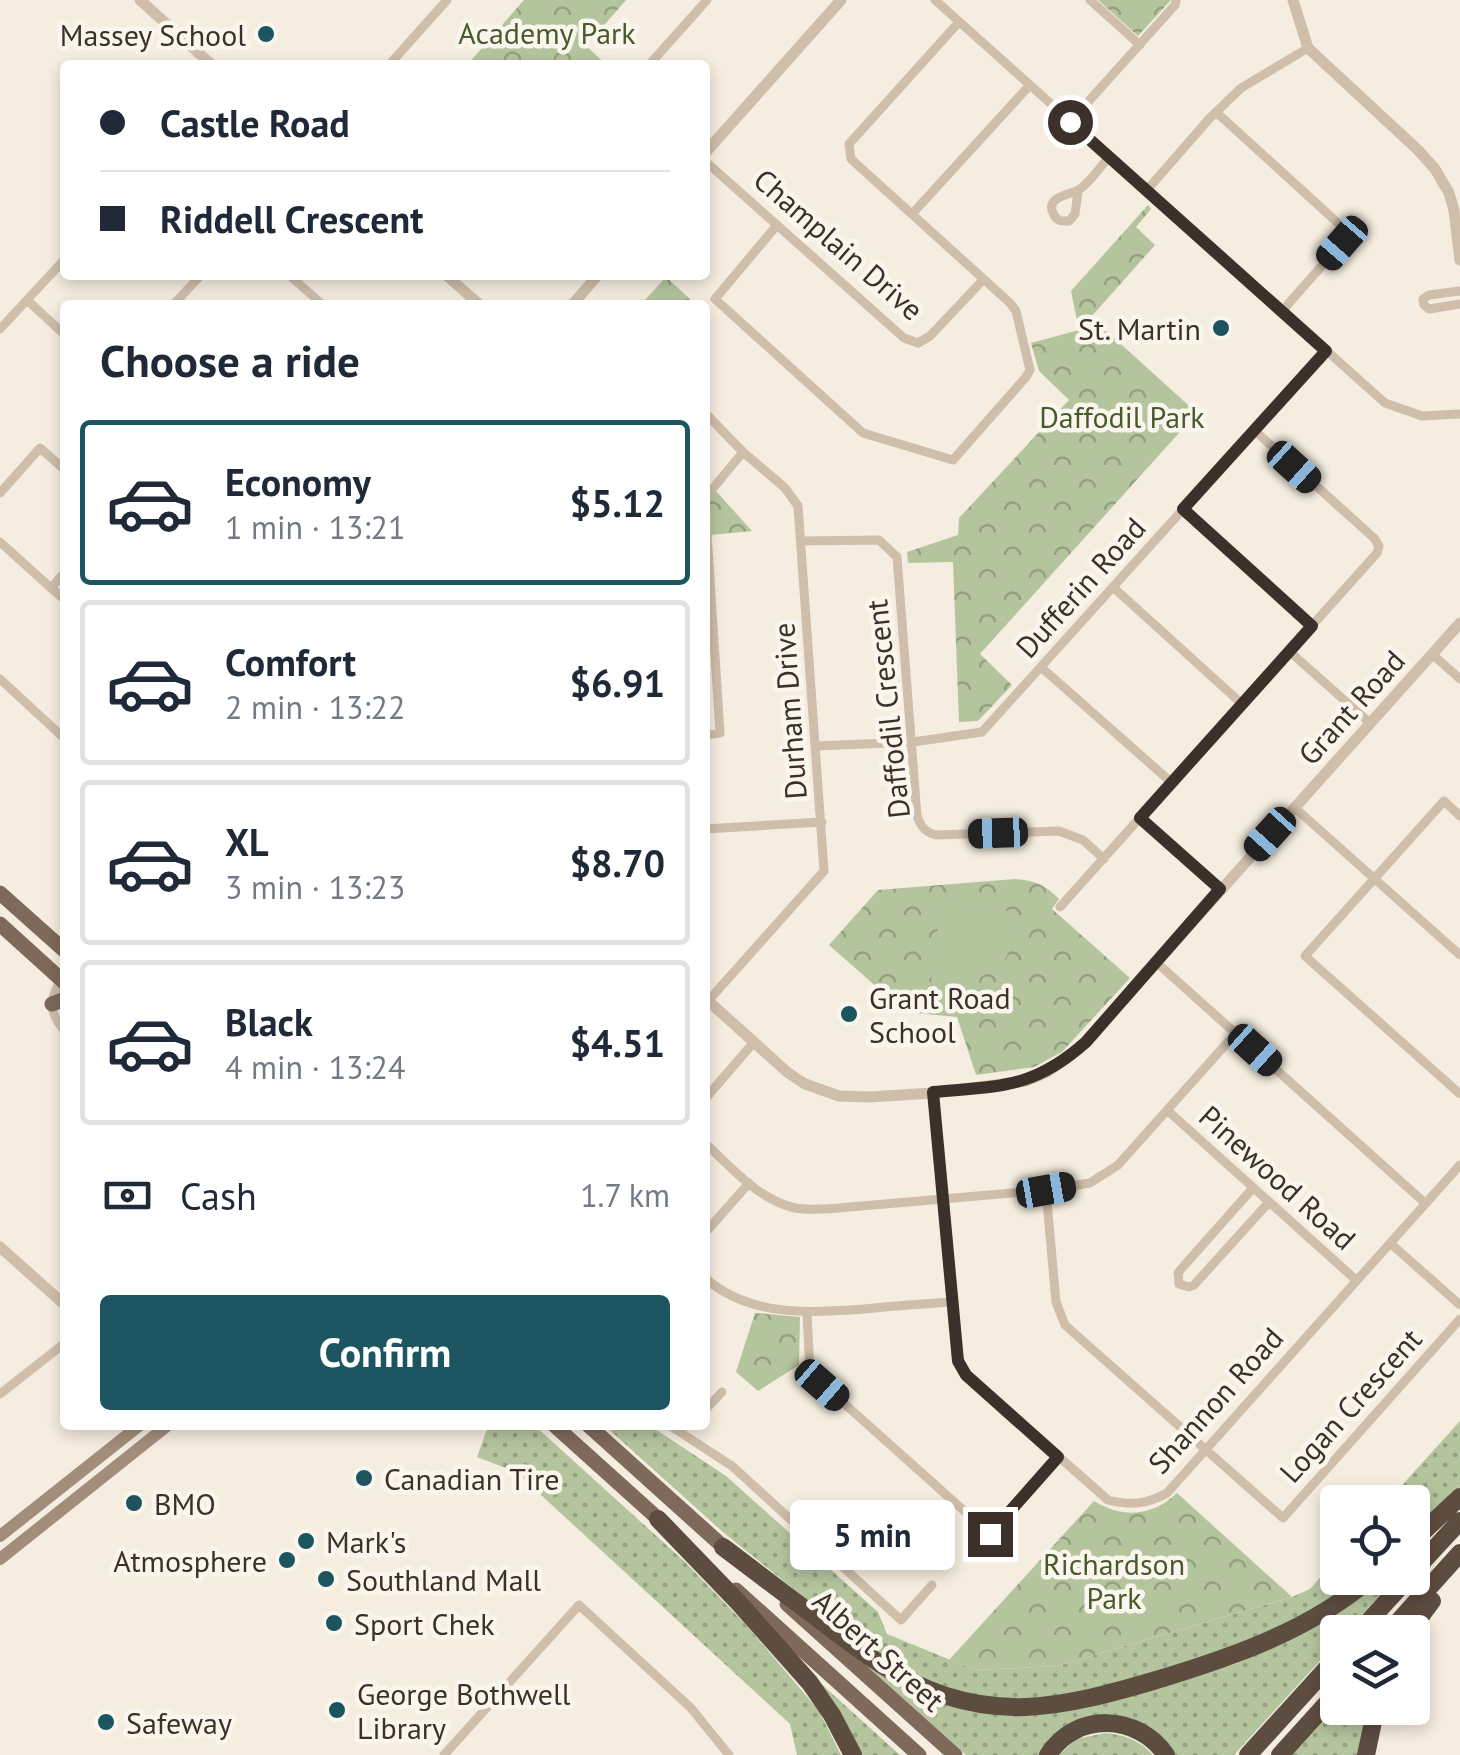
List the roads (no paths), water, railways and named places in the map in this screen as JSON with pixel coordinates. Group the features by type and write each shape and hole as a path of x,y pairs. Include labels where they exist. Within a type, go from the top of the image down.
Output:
{"highway":[{"path":"1430,1525 1460,1497"},
{"path":"658,1519 810,1683 852,1755"},
{"path":"1430,1553 1460,1520"},
{"path":"722,1547 895,1674 942,1694 1023,1708 1116,1691 1219,1660 1284,1636 1349,1595"},
{"path":"1404,1615 1460,1553"},
{"path":"1422,1615 1460,1566"},
{"path":"1374,1615 1392,1595"},
{"path":"1248,1755 1320,1676"},
{"path":"1280,1755 1320,1711"},
{"path":"1048,1755 1070,1732 1112,1722 1140,1730 1166,1755"},
{"path":"1366,1755 1372,1725"}],"main road":[{"path":"0,893 60,947"},
{"path":"0,924 60,975"},
{"path":"0,1536 134,1430"},
{"path":"0,1559 162,1430"},
{"name":"Albert Street","path":"560,1430 919,1755"},
{"name":"Albert Street","path":"593,1430 956,1755"},
{"path":"13,1549 20,1520"}],"street":[{"path":"140,0 206,60"},
{"path":"393,60 447,0"},
{"path":"653,60 707,0"},
{"path":"710,146 841,0"},
{"path":"935,0 1385,403 1422,416 1460,414"},
{"path":"1090,0 1140,44"},
{"path":"1070,122 1176,0"},
{"path":"1292,0 1308,48 1418,150 1454,192 1460,260"},
{"path":"776,225 715,299 863,433 953,460 1030,370 1016,311 851,159 848,144 960,22"},
{"path":"1147,190 1242,88 1308,48"},
{"path":"912,214 1029,86"},
{"path":"1216,112 1340,225 1342,243 1282,311"},
{"path":"1078,192 1109,157"},
{"name":"Champlain Drive","path":"710,166 904,338 918,343 930,336 983,280"},
{"path":"0,329 60,264"},
{"path":"179,300 196,280"},
{"path":"296,280 318,300"},
{"path":"452,280 474,300"},
{"path":"579,300 594,280"},
{"path":"1460,291 1429,294 1424,305 1429,309 1460,304"},
{"path":"27,300 60,330"},
{"name":"Dufferin Road","path":"816,746 913,742 982,732 1326,351"},
{"name":"Durham Drive","path":"710,419 785,488 798,506 824,871 710,996"},
{"path":"1060,907 1377,553 1374,538 1254,430"},
{"path":"0,492 40,448 60,466"},
{"path":"710,494 743,452"},
{"path":"1183,509 1312,626"},
{"name":"Daffodil Crescent","path":"801,542 878,540 896,557 917,816 921,826 936,835 1059,831 1082,840 1104,858"},
{"path":"0,542 60,596"},
{"path":"51,588 60,578"},
{"path":"710,578 720,733 710,734"},
{"path":"1113,587 1242,704"},
{"name":"Grant Road","path":"710,1002 805,1084 839,1096 1001,1086 1047,1072 1086,1042 1460,623"},
{"path":"1289,651 1370,724"},
{"path":"1432,654 1460,679"},
{"path":"1041,666 1172,783"},
{"path":"0,679 60,733"},
{"path":"1460,816 1444,801 1305,956 1460,1094"},
{"path":"1294,807 1460,955"},
{"path":"1140,818 1220,889"},
{"path":"710,829 822,822"},
{"path":"1156,962 1425,1203"},
{"path":"58,1002 54,1018 60,1025"},
{"path":"710,1148 749,1183 776,1201 797,1208 828,1209 1046,1190 1090,1182 1118,1165 1236,1033"},
{"path":"710,1092 754,1042"},
{"name":"Shannon Road","path":"933,1092 958,1361 966,1375 1108,1500 1127,1505 1152,1502 1167,1492 1460,1164"},
{"name":"Pinewood Road","path":"1166,1110 1356,1280"},
{"path":"710,1227 749,1183"},
{"path":"1253,1188 1178,1273 1179,1284 1194,1285 1269,1202"},
{"name":"Logan Crescent","path":"1046,1190 1056,1302 1065,1325 1283,1518 1460,1319"},
{"path":"1390,1243 1460,1305"},
{"path":"0,1247 60,1300"},
{"path":"710,1282 768,1309 807,1313 951,1302"},
{"path":"807,1313 810,1373 990,1534 1058,1457"},
{"path":"0,1394 60,1347"},
{"path":"710,1405 722,1392"},
{"name":"Albert Street","path":"676,1430 732,1466 902,1620 932,1584"},
{"path":"682,1434 686,1430"},
{"path":"444,1755 579,1605 692,1708 730,1755"}],"place":[{"name":"Massey School","path":"266,34"},
{"name":"St. Martin","path":"1221,328"},
{"name":"Grant Road School","path":"849,1014"},
{"name":"Canadian Tire","path":"364,1478"},
{"name":"BMO","path":"134,1503"},
{"name":"Mark's","path":"306,1541"},
{"name":"Atmosphere","path":"287,1560"},
{"name":"Southland Mall","path":"326,1579"},
{"name":"Sport Chek","path":"334,1623"},
{"name":"George Bothwell Library","path":"337,1710"},
{"name":"Safeway","path":"106,1722"}],"park label":[{"name":"Academy Park","path":"547,32"},
{"name":"Daffodil Park","path":"1122,416"},
{"name":"Richardson Park","path":"1114,1580"}]}
